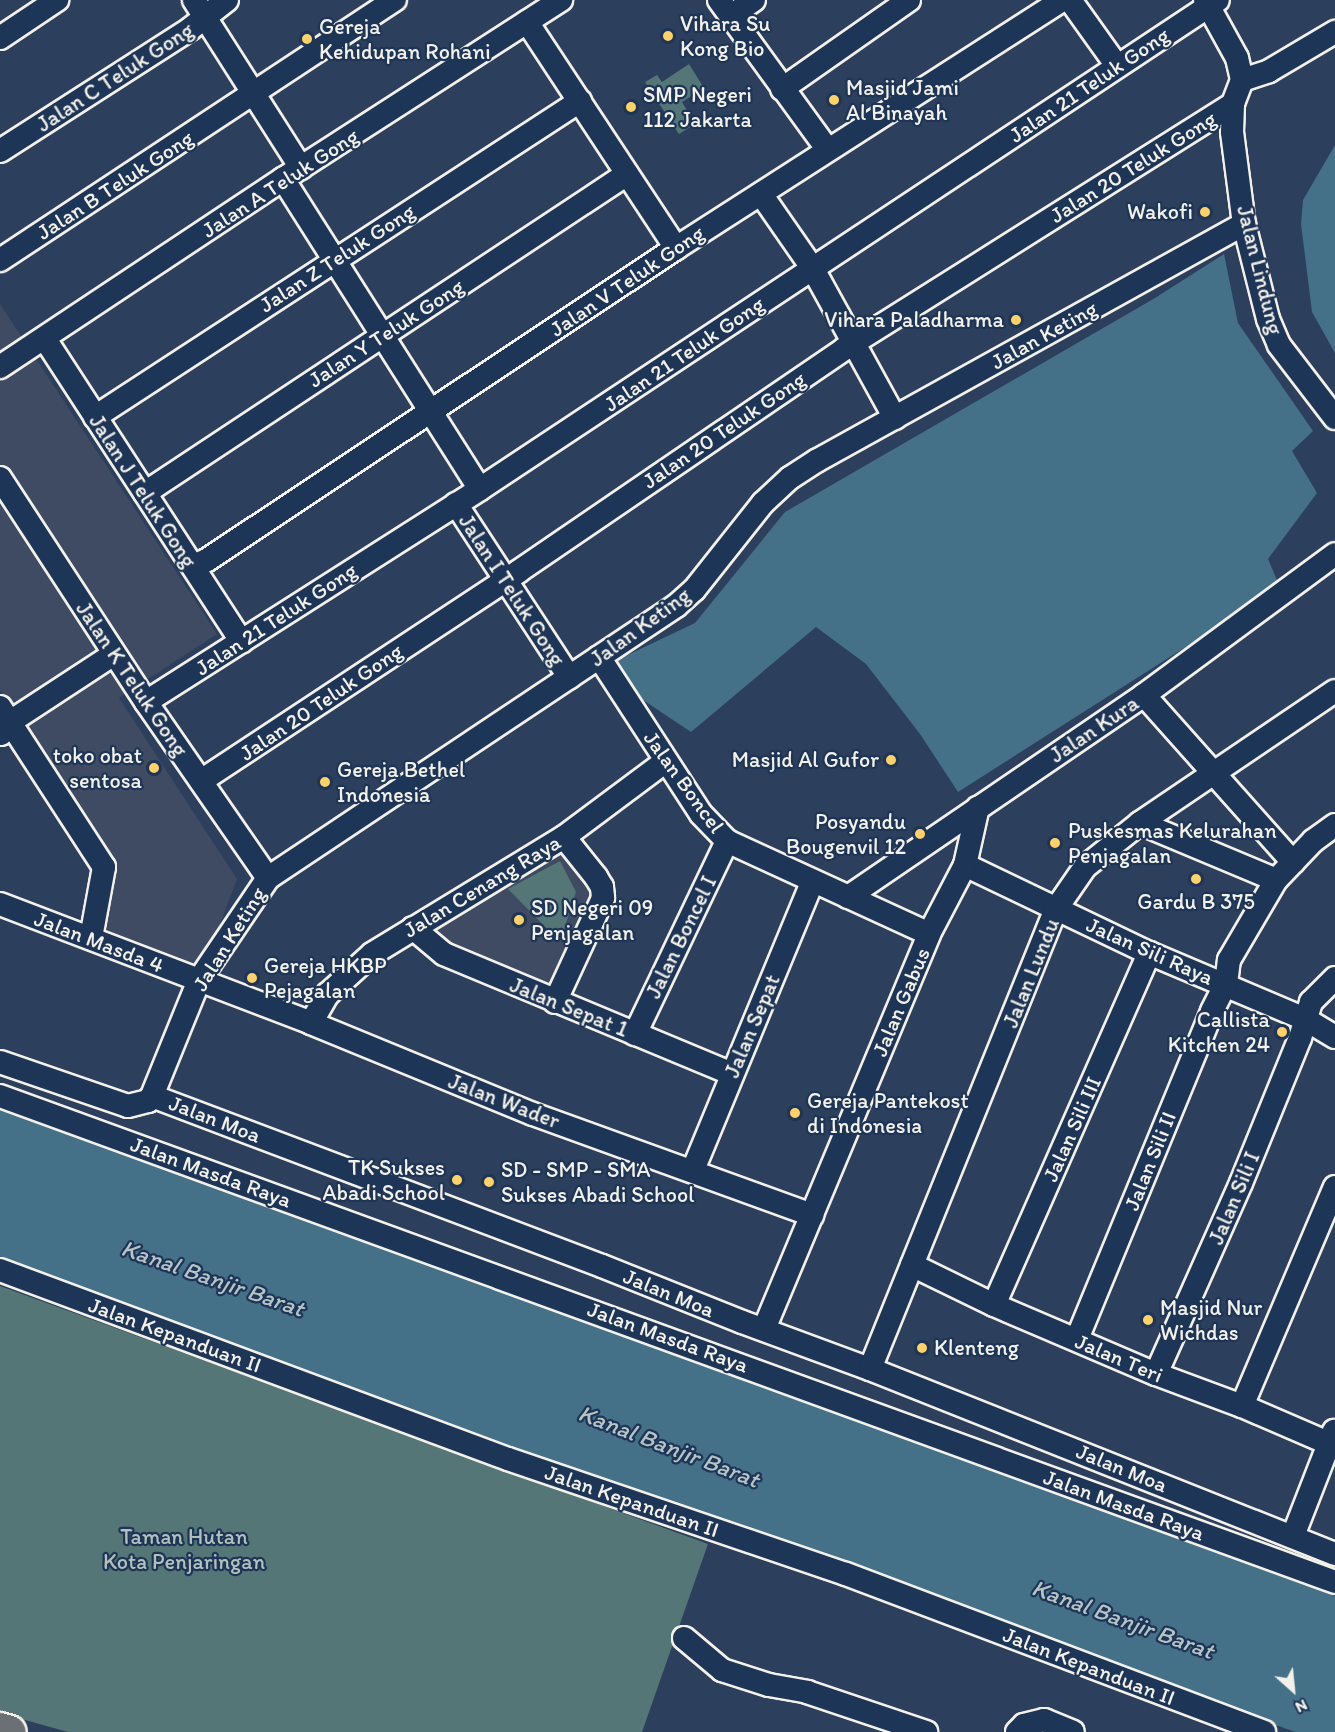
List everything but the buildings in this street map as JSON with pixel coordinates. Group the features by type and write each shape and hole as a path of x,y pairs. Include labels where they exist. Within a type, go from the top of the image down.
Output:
{"highway":[{"path":"0,1729 10,1732"}],"street":[{"path":"0,38 57,0"},
{"name":"Jalan C Teluk Gong","path":"0,151 200,9 227,0"},
{"name":"Jalan B Teluk Gong","path":"0,260 395,0"},
{"name":"Jalan A Teluk Gong","path":"0,368 292,174 561,0"},
{"path":"754,0 725,8 828,150"},
{"path":"782,89 909,0"},
{"name":"Jalan V Teluk Gong","path":"193,566 207,560 676,248 1064,0"},
{"path":"1071,0 1117,66"},
{"path":"1210,2 1237,58 1242,80 1269,71 1335,32"},
{"name":"Jalan 21 Teluk Gong","path":"146,702 480,489 1210,2"},
{"name":"Jalan I Teluk Gong","path":"200,9 254,94 334,259 480,489"},
{"path":"527,22 676,248"},
{"name":"Jalan 20 Teluk Gong","path":"201,781 505,580 855,342 1233,104 1242,80"},
{"name":"Jalan Z Teluk Gong","path":"95,417 334,259 580,101"},
{"name":"Jalan Lindung","path":"1233,104 1232,132 1244,224 1268,319 1279,345 1335,418"},
{"name":"Jalan Y Teluk Gong","path":"145,493 627,174"},
{"path":"761,194 813,268 895,417"},
{"name":"Jalan Keting","path":"152,1096 199,980 268,878 676,606 694,590 763,503 790,478 895,417 1244,224"},
{"name":"Jalan J Teluk Gong","path":"45,339 243,642"},
{"name":"Jalan K Teluk Gong","path":"0,478 146,702 268,878"},
{"name":"Jalan I Teluk Gong","path":"456,504 569,677"},
{"name":"Jalan Kura","path":"848,897 1144,695 1335,554"},
{"path":"91,938 104,867 3,722 114,654"},
{"name":"Jalan Boncel","path":"599,657 701,814 727,841 929,934"},
{"name":"Jalan Lundu","path":"870,1368 1056,909 1085,867 1140,823 1335,691"},
{"path":"1144,695 1212,775 1293,862"},
{"name":"Jalan Cenang Raya","path":"311,1023 328,994 356,966 413,928 564,837 666,761"},
{"name":"Jalan Gabus","path":"764,1329 929,934 965,865 978,807"},
{"path":"1140,823 1276,880"},
{"name":"Jalan Sili II","path":"1077,1339 1207,1022 1226,984 1229,960 1276,880 1312,841 1335,825"},
{"path":"555,1002 603,898 602,887 596,877 564,837"},
{"name":"Jalan Boncel I","path":"634,1034 727,841"},
{"name":"Jalan Sili Raya","path":"965,865 1149,953 1305,1019 1335,1037"},
{"name":"Jalan Sepat","path":"693,1170 812,882"},
{"name":"Jalan Masda 4","path":"0,904 199,980"},
{"name":"Jalan Sepat 1","path":"413,928 444,954 732,1074"},
{"name":"Jalan Sili III","path":"994,1305 1149,953"},
{"name":"Jalan Sili I","path":"1156,1374 1241,1183 1311,1002 1335,978"},
{"name":"Jalan Wader","path":"199,980 533,1114 693,1170 812,1215"},
{"name":"Jalan Moa","path":"0,1062 128,1106 148,1101 152,1096 870,1368 1335,1554"},
{"name":"Jalan Masda Raya","path":"0,1096 1335,1582"},
{"path":"1242,1407 1327,1226 1335,1187"},
{"name":"Jalan Teri","path":"912,1265 994,1305 1156,1374 1242,1407 1332,1436"},
{"name":"Jalan Kepanduan II","path":"0,1270 508,1459 846,1574 1264,1732"},
{"path":"1293,1536 1332,1436"},
{"path":"684,1638 722,1670 770,1685 807,1692 926,1732"},
{"path":"1017,1732 1024,1725 1044,1720 1073,1732"}],"shaded area":[{"path":"0,304 217,634 119,698 237,879 202,971 96,930 114,867 0,690"},
{"name":"SD Negeri 09 Penjagalan","path":"561,845 590,878 595,902 552,1000 423,939"}],"green space":[{"path":"689,64 704,88 682,102 695,124 679,134 645,82 657,75 662,82"},
{"path":"560,861 576,892 560,942 508,889"},
{"name":"Taman Hutan Kota Penjaringan","path":"0,1286 708,1544 642,1732 68,1732 0,1713"}],"water":[{"path":"1335,145 1335,353 1312,312 1301,224 1303,200"},
{"path":"1224,254 1238,323 1313,431 1292,451 1317,493 1268,559 1280,587 958,792 920,734 866,664 816,627 691,732 640,698 617,660 695,623 785,512 1155,298"},
{"name":"Kanal Banjir Barat","path":"0,1109 1335,1596 1335,1732 1295,1732 0,1259"}],"place":[{"name":"Vihara Su Kong Bio","path":"668,36"},
{"name":"Gereja Kehidupan Rohani","path":"307,39"},
{"name":"Masjid Jami Al Binayah","path":"834,100"},
{"name":"SMP Negeri 112 Jakarta","path":"631,107"},
{"name":"Wakofi","path":"1205,212"},
{"name":"Vihara Paladharma","path":"1016,320"},
{"name":"Masjid Al Gufor","path":"891,760"},
{"name":"toko obat sentosa","path":"154,768"},
{"name":"Gereja Bethel Indonesia","path":"325,782"},
{"name":"Posyandu Bougenvil 12","path":"920,834"},
{"name":"Puskesmas Kelurahan Penjagalan","path":"1055,843"},
{"name":"Gardu B 375","path":"1196,879"},
{"name":"SD Negeri 09 Penjagalan","path":"519,920"},
{"name":"Gereja HKBP Pejagalan","path":"252,978"},
{"name":"Callista Kitchen 24","path":"1282,1032"},
{"name":"Gereja Pantekost di Indonesia","path":"795,1113"},
{"name":"TK Sukses Abadi School","path":"457,1180"},
{"name":"SD - SMP - SMA Sukses Abadi School","path":"489,1182"},
{"name":"Masjid Nur Wichdas","path":"1148,1320"},
{"name":"Klenteng","path":"922,1348"}]}
